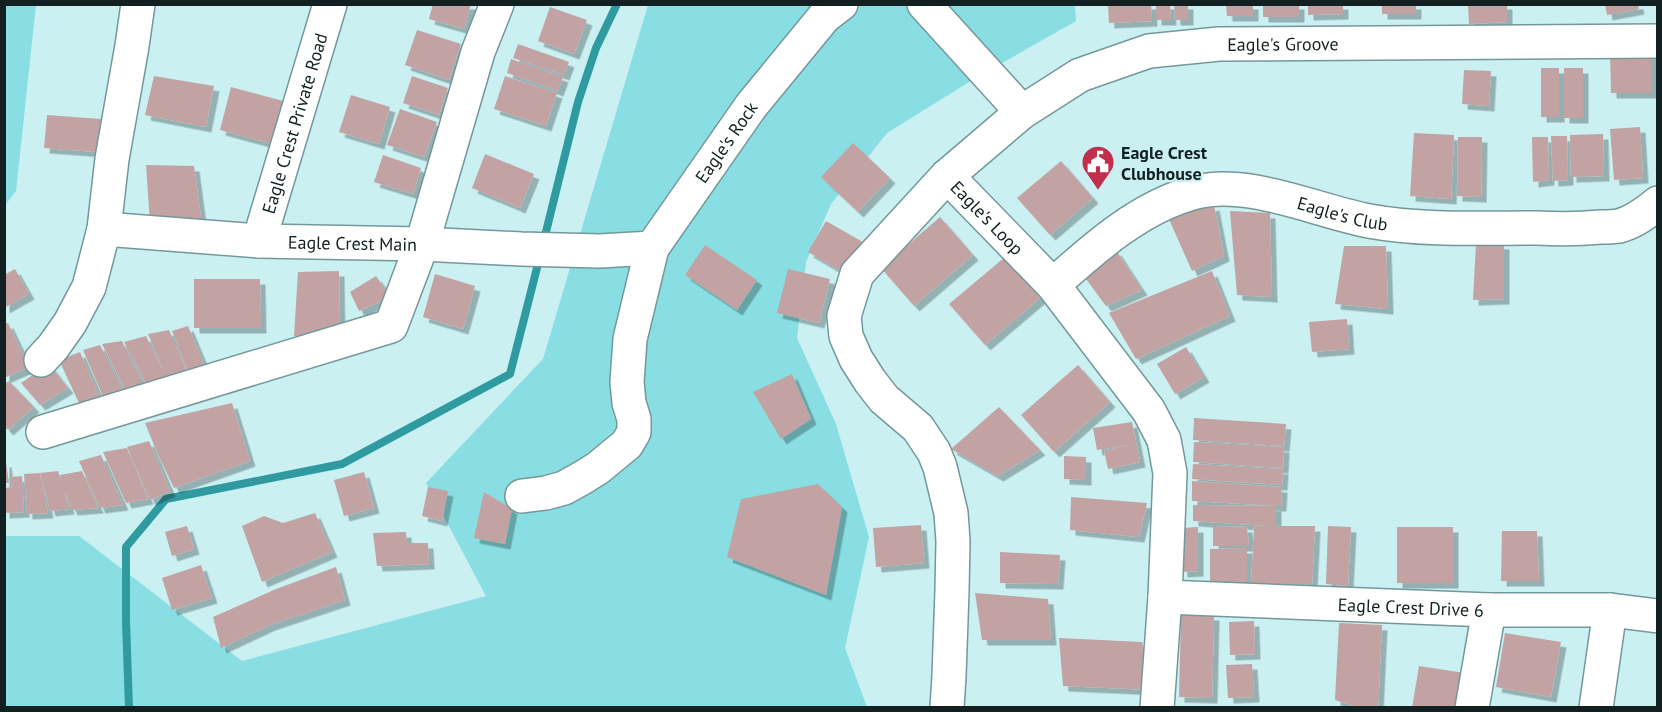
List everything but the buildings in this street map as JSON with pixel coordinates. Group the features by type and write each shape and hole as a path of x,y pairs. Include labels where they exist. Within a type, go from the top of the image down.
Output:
{"street":[{"path":"41,360 69,323 89,287 104,229 112,159 138,4"},
{"name":"Eagle Crest Private Road","path":"259,241 330,4"},
{"path":"43,432 391,326 422,244 478,52 497,4"},
{"name":"Eagle's Rock","path":"652,248 751,106 824,17 841,4"},
{"path":"924,4 1022,112"},
{"name":"Eagle's Groove","path":"947,176 1022,112 1080,75 1149,51 1219,44 1658,41"},
{"name":"Eagle's Loop","path":"946,708 950,676 953,541 951,513 940,467 934,452 918,428 884,399 856,359 846,336 844,316 857,274 947,176 1053,285 1149,411 1164,440 1170,473 1165,597 1157,708"},
{"name":"Eagle's Club","path":"1053,285 1125,226 1163,204 1197,192 1250,191 1369,221 1442,228 1580,229 1618,226 1643,216 1658,203"},
{"name":"Eagle Crest Main","path":"104,229 259,241 600,251 652,248"},
{"path":"522,496 564,488 582,478 627,444 634,432 634,419 629,404 627,382 630,339 652,248"},
{"name":"Eagle Crest Drive 6","path":"1165,597 1488,610 1610,610 1658,616"},
{"path":"1472,708 1488,610"},
{"path":"1596,708 1610,610"}],"shaded area":[{"path":"5,4 36,5 16,191 5,205"},
{"path":"648,5 1075,5 1076,21 974,79 887,133 831,204 806,262 797,338 836,424 869,537 845,648 867,707 5,707 4,536 79,536 242,661 486,596 426,483 543,359"}],"waterway":[{"path":"543,244 578,102 596,48 617,4"},
{"path":"129,708 126,547 166,499 342,464 510,374 540,256"}],"place":[{"name":"Eagle Crest Clubhouse","path":"1098,191"}]}
